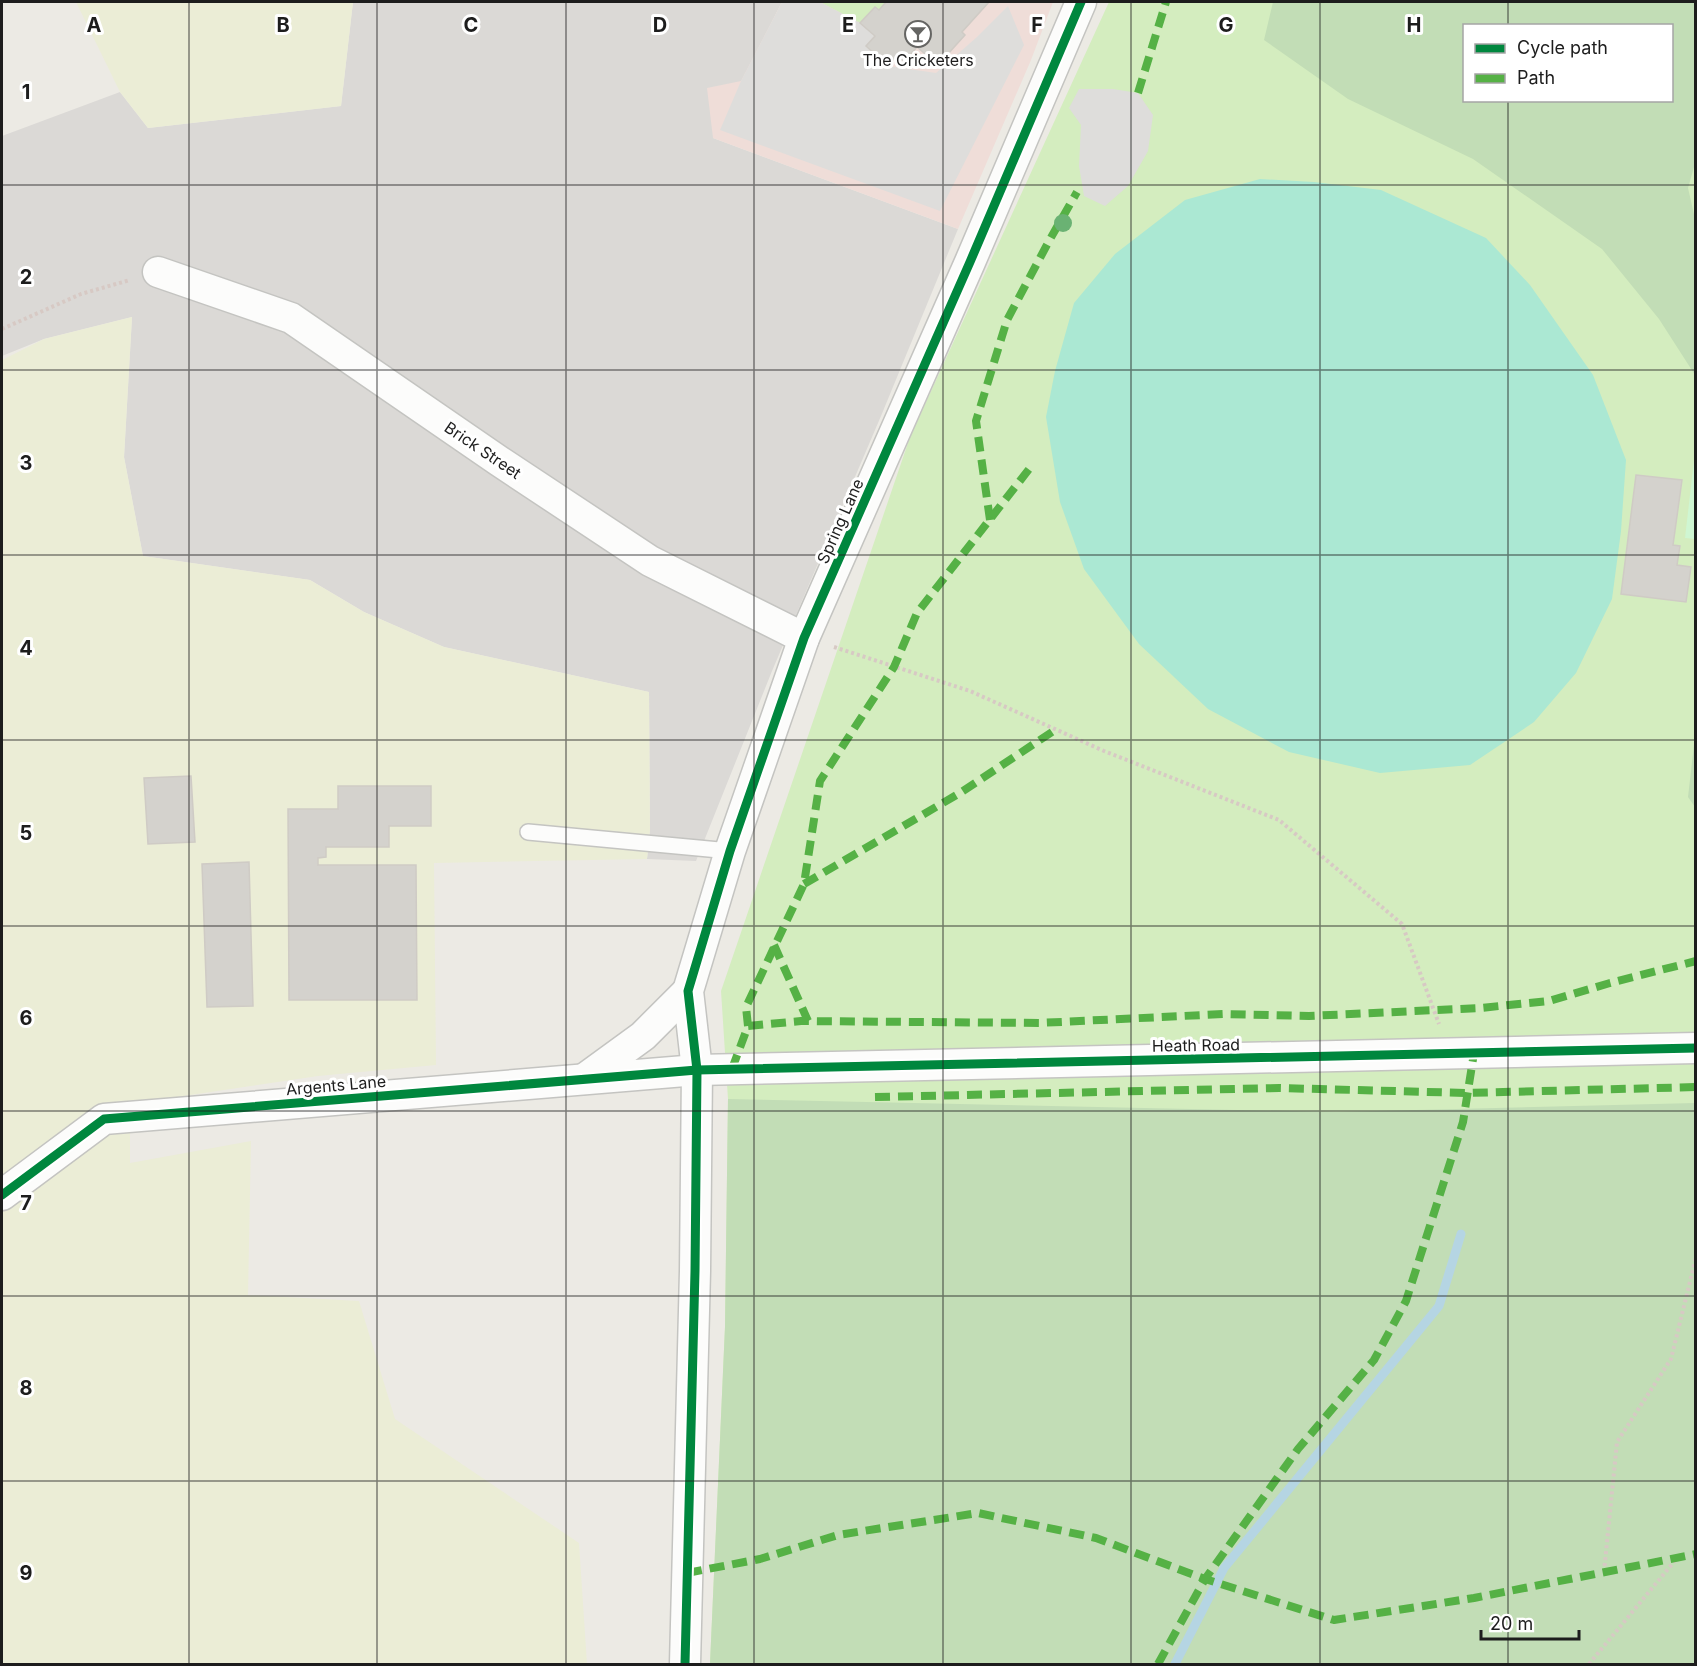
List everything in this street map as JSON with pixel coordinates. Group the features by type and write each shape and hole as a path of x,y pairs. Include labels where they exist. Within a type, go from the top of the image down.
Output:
{"street":[{"name":"Spring Lane","path":"685,1665 695,1271 697,1070 688,991 730,851 804,638 970,262 1081,2"},
{"name":"Brick Street","path":"158,272 291,318 499,461 650,561 804,638"},
{"name":"Spring Lane","path":"584,1079 643,1036 688,991"},
{"name":"Heath Road","path":"697,1070 1695,1048"},
{"name":"Argents Lane","path":"2,1195 104,1119 697,1070"}],"lane":[{"path":"528,832 730,851"}],"path":[{"path":"2,329 81,294 158,272"},
{"path":"804,638 970,691 1104,751 1279,820 1402,924 1451,1054"},
{"path":"1604,1572 1617,1442 1671,1359 1695,1257"},
{"path":"1589,1665 1678,1557"}],"shaded area":[{"path":"353,2 782,2 713,138 958,229 772,671 696,861 647,859 650,830 649,692 444,647 364,612 310,580 143,556 124,457 132,317 44,339 2,356 2,136 120,92 148,128 341,106"},
{"path":"782,2 1053,2 1031,60 958,229 713,138 707,88 741,81"},
{"path":"782,2 820,2 860,23 875,36 867,47 888,66 936,73 1008,6 1024,45 940,211 720,130 741,81"},
{"path":"1079,89 1113,89 1138,93 1153,115 1148,151 1128,186 1105,206 1084,196 1079,166 1081,125 1069,108"}],"green space":[{"path":"76,2 353,2 341,106 148,128 120,92"},
{"path":"820,2 886,2 879,10 875,7 860,23"},
{"path":"1109,2 1695,2 1695,1664 710,1664 725,1327 728,1099 721,991 910,437"},
{"path":"1273,2 1695,2 1696,160 1688,188 1696,223 1695,375 1659,319 1602,249 1473,159 1348,99 1264,40"},
{"path":"1260,179 1314,182 1381,190 1486,238 1530,285 1593,375 1626,460 1621,531 1612,599 1576,673 1534,722 1470,765 1380,773 1289,752 1208,709 1139,644 1084,569 1060,502 1046,417 1055,371 1074,303 1115,254 1185,200"},
{"path":"132,317 124,457 143,556 310,580 364,612 444,647 649,692 650,830 647,859 434,863 436,1065 318,1076 130,1104 130,1163 251,1141 248,1295 359,1301 395,1419 579,1543 587,1664 2,1664 2,360 44,339"},
{"path":"1695,452 1695,539 1685,538"},
{"path":"1695,736 1695,807 1688,797"},
{"path":"728,1099 1336,1112 1695,1103 1695,1664 710,1664 725,1327"}],"building":[{"name":"The Cricketers","path":"886,2 989,2 962,32 965,35 938,65 917,47 904,62 897,55 888,66 866,46 875,36 860,23 875,7 879,10"},
{"path":"1636,475 1682,480 1673,545 1680,546 1677,565 1691,567 1686,602 1621,594"},
{"path":"191,776 195,842 148,844 144,778"},
{"path":"338,786 431,786 431,826 389,826 389,847 326,847 326,857 318,858 318,865 416,865 417,1000 289,1000 288,809 338,809"},
{"path":"249,862 253,1006 207,1007 202,864"}],"waterway":[{"path":"1175,1664 1224,1568 1439,1306 1461,1234"}],"marked path":[{"path":"1138,93 1166,2"},
{"path":"990,520 976,421 1007,320 1077,192"},
{"path":"748,1026 746,1007 804,884 820,781 894,667 917,613 1033,464"},
{"path":"804,884 960,793 1055,730"},
{"path":"774,945 808,1021"},
{"path":"732,1069 748,1026 801,1021 1039,1023 1223,1014 1309,1016 1480,1008 1549,1001 1696,961"},
{"path":"1158,1664 1205,1579 1298,1449 1374,1360 1406,1301 1463,1122 1474,1053"},
{"path":"875,1097 1279,1088 1468,1093 1696,1087"},
{"path":"687,1573 760,1559 838,1535 978,1513 1096,1538 1205,1579 1334,1620 1474,1598 1696,1554"}],"cycle path":[{"path":"685,1664 695,1271 697,1070 688,991 730,851 804,638 970,262 1081,2"},
{"path":"2,1195 104,1119 697,1070 1696,1048"}],"place":[{"name":"The Cricketers","path":"918,34"}]}
